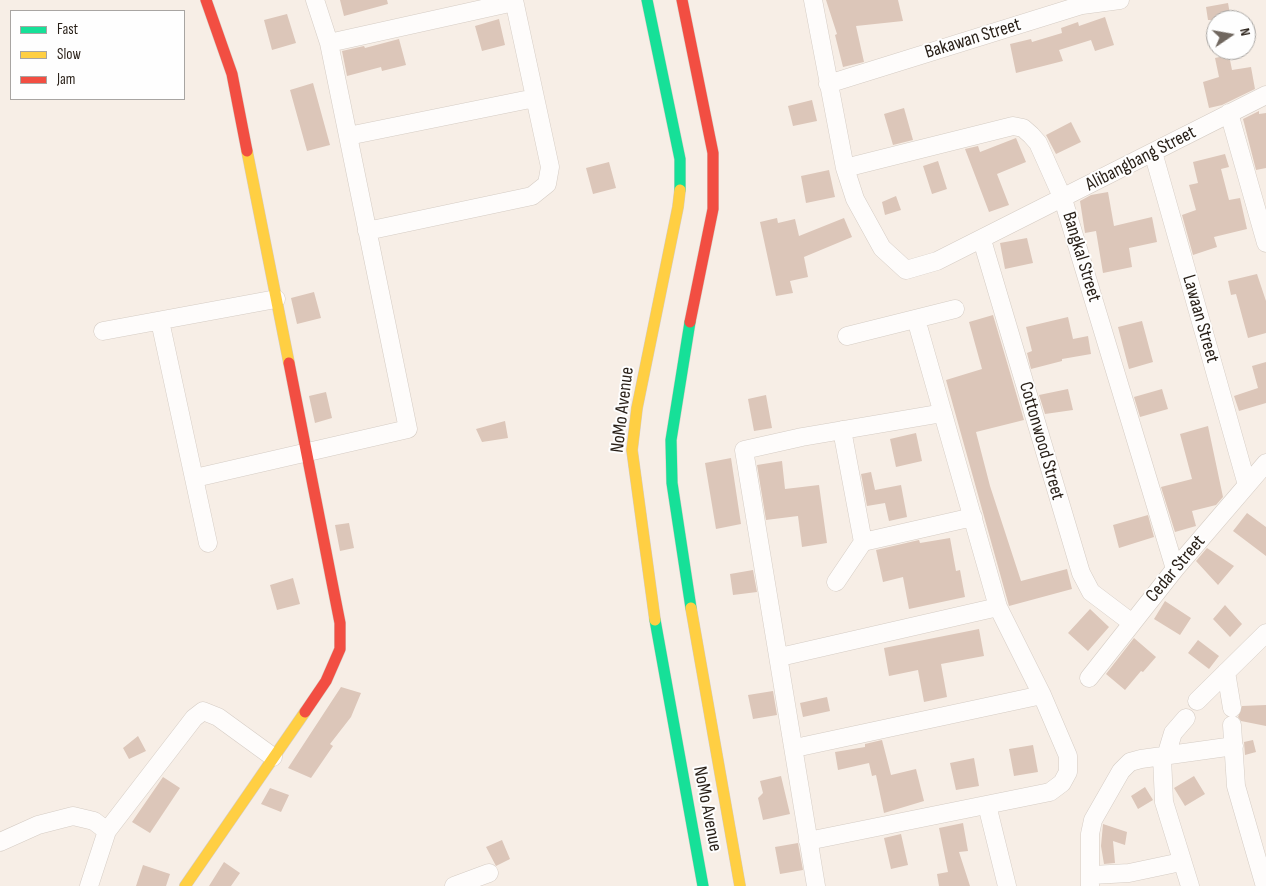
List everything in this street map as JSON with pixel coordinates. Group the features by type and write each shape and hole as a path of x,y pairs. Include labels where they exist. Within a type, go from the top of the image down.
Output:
{"main road":[{"path":"185,886 326,680 340,649 340,623 232,74 206,0"},
{"name":"NoMo Avenue","path":"647,0 680,158 680,185 678,207 637,408 632,450 660,654 703,886"},
{"name":"NoMo Avenue","path":"682,0 713,152 713,209 702,256 675,405 671,440 672,483 681,554 740,886"}],"street":[{"path":"195,478 408,430 329,43 315,0"},
{"path":"813,0 845,168"},
{"name":"Bakawan Street","path":"828,84 1082,5 1120,0"},
{"path":"329,43 514,1 536,98 550,167 547,184 541,191 532,196 368,231"},
{"name":"Alibangbang Street","path":"845,168 855,199 868,226 882,248 906,270 938,262 1266,95"},
{"path":"348,136 536,98"},
{"path":"1229,113 1266,243"},
{"name":"Bangkal Street","path":"845,168 1014,126 1023,128 1038,144 1063,199 1175,569"},
{"name":"Lawaan Street","path":"1153,152 1247,485"},
{"name":"Cottonwood Street","path":"982,240 1081,573 1091,592 1132,623"},
{"path":"103,331 276,300"},
{"path":"847,336 955,309"},
{"path":"808,841 1050,792 1062,784 1068,772 1068,756 1042,695 998,606 916,319"},
{"path":"160,321 208,544"},
{"path":"816,886 780,657 744,450 842,430 943,413"},
{"path":"842,430 863,542"},
{"name":"Cedar Street","path":"1089,678 1175,569 1266,463"},
{"path":"836,582 863,542 973,517"},
{"path":"780,657 998,606"},
{"path":"1197,701 1266,633"},
{"path":"1226,672 1232,717 1236,786 1261,884"},
{"path":"795,748 1042,695"},
{"path":"88,886 106,831 194,718 203,712 218,717 273,757"},
{"path":"1186,718 1173,734 1164,757 1164,802 1190,886"},
{"path":"1182,862 1091,880 1090,834 1093,820 1121,771 1130,762 1184,752 1234,746"},
{"path":"987,805 1007,886"},
{"path":"0,842 38,825 73,816 94,821 106,831"},
{"path":"459,885 489,873"}],"building":[{"path":"340,0 387,0 388,4 344,16"},
{"path":"826,0 898,0 903,21 856,26 864,62 843,67 835,35 837,34"},
{"path":"1228,3 1229,10 1206,10 1206,7"},
{"path":"287,14 296,43 272,50 264,20"},
{"path":"1105,17 1114,45 1095,51 1091,40 1059,50 1063,61 1016,73 1010,44 1031,39 1032,42 1062,33 1061,28 1078,22 1079,26"},
{"path":"499,19 505,45 482,51 475,26"},
{"path":"399,39 406,65 382,71 381,67 347,76 342,51 364,46 365,48"},
{"path":"1215,60 1230,60 1232,70 1251,67 1255,89 1222,105 1209,108 1203,82 1219,77"},
{"path":"313,83 330,145 307,151 290,90"},
{"path":"812,100 817,121 793,126 788,106"},
{"path":"904,108 913,140 893,145 884,114"},
{"path":"1259,111 1259,114 1266,113 1266,168 1256,170 1243,119"},
{"path":"1071,122 1081,142 1056,154 1046,135"},
{"path":"1016,138 1026,162 997,174 1009,205 989,212 965,149 978,146 980,152"},
{"path":"1225,154 1229,167 1221,169 1229,200 1240,198 1247,229 1214,237 1217,247 1193,255 1182,215 1196,210 1189,185 1198,183 1193,162"},
{"path":"938,161 947,189 932,194 923,166"},
{"path":"609,162 616,188 593,194 586,168"},
{"path":"829,170 835,197 806,203 801,176"},
{"path":"1108,192 1114,226 1152,217 1157,242 1129,248 1132,267 1103,273 1096,231 1085,233 1080,201 1091,195"},
{"path":"896,196 901,210 885,215 882,202"},
{"path":"777,218 778,223 795,219 799,236 844,218 852,237 804,257 808,277 790,281 793,293 776,296 760,222"},
{"path":"1027,238 1033,263 1005,269 1000,243"},
{"path":"1257,274 1266,301 1266,333 1248,338 1236,294 1231,295 1228,281"},
{"path":"314,292 321,318 297,324 291,298"},
{"path":"993,315 1024,420 976,432 990,486 1021,581 1067,569 1072,589 1009,606 946,380 982,369 969,322"},
{"path":"1068,317 1073,339 1088,336 1091,354 1062,359 1062,361 1031,369 1027,353 1032,351 1026,327"},
{"path":"1142,321 1153,362 1129,369 1118,327"},
{"path":"1266,362 1266,403 1239,411 1234,396 1258,388 1252,366"},
{"path":"1068,389 1073,410 1045,414 1039,395"},
{"path":"1162,389 1168,409 1140,417 1134,397"},
{"path":"326,392 332,418 315,423 309,396"},
{"path":"766,395 772,428 754,431 748,399"},
{"path":"505,421 508,438 482,442 476,429"},
{"path":"1208,426 1223,497 1216,505 1192,511 1196,526 1175,532 1161,487 1192,479 1180,434"},
{"path":"916,433 922,461 896,467 890,439"},
{"path":"731,458 741,524 716,529 705,463"},
{"path":"782,461 785,489 819,485 827,543 802,547 798,516 766,520 757,465"},
{"path":"871,472 875,490 901,485 907,517 889,521 885,503 867,506 861,474"},
{"path":"1247,513 1266,527 1266,556 1233,531"},
{"path":"1148,515 1154,537 1119,548 1113,525"},
{"path":"349,523 354,548 340,551 335,525"},
{"path":"950,538 956,571 960,570 965,597 909,609 903,577 883,582 876,550 919,540 920,543"},
{"path":"1207,548 1234,566 1218,585 1196,561"},
{"path":"753,570 757,592 733,595 730,574"},
{"path":"293,578 300,604 277,610 270,585"},
{"path":"1165,601 1191,618 1180,635 1154,619"},
{"path":"1225,605 1242,624 1230,637 1213,619"},
{"path":"1090,609 1109,627 1088,651 1068,633"},
{"path":"979,629 984,656 941,664 947,697 924,702 918,670 889,676 884,648"},
{"path":"1134,638 1156,657 1125,690 1106,674"},
{"path":"1198,640 1219,656 1209,669 1188,653"},
{"path":"341,687 361,693 351,717 330,744 333,746 311,778 288,768"},
{"path":"773,691 777,715 753,719 748,695"},
{"path":"827,697 830,711 803,717 800,703"},
{"path":"1266,705 1266,726 1241,721 1238,717 1242,706"},
{"path":"138,736 146,751 129,759 123,748"},
{"path":"882,740 891,775 916,769 924,801 884,813 876,775 872,776 869,763 838,770 835,752 865,747 865,744"},
{"path":"1253,740 1256,752 1245,755 1244,742"},
{"path":"1033,745 1038,772 1014,776 1009,749"},
{"path":"974,758 979,786 956,790 950,763"},
{"path":"781,776 790,814 763,820 758,798 763,793 760,781"},
{"path":"1194,776 1205,794 1185,806 1174,788"},
{"path":"163,777 180,788 150,833 132,822"},
{"path":"1145,787 1153,800 1138,809 1131,796"},
{"path":"270,788 289,795 281,812 261,804"},
{"path":"963,823 968,851 959,852 970,886 939,886 937,874 948,872 939,828"},
{"path":"1103,824 1127,832 1125,845 1113,841 1115,863 1104,864 1101,846"},
{"path":"901,834 908,865 891,869 884,838"},
{"path":"502,840 510,859 496,866 486,847"},
{"path":"798,843 803,870 780,874 775,847"},
{"path":"224,862 240,873 231,886 209,886"},
{"path":"143,865 170,874 166,886 136,886"}],"traffic: fast":[{"path":"647,0 680,159 680,190"},
{"path":"690,322 671,440 672,483 691,608"},
{"path":"655,620 703,886"}],"traffic: slow":[{"path":"247,151 289,363"},
{"path":"655,620 632,450 637,408 680,190"},
{"path":"691,608 740,886"},
{"path":"185,886 305,712"}],"traffic: jam":[{"path":"206,0 232,74 247,151"},
{"path":"682,0 713,153 713,209 690,322"},
{"path":"289,363 340,623 340,649 326,681 305,712"}]}
